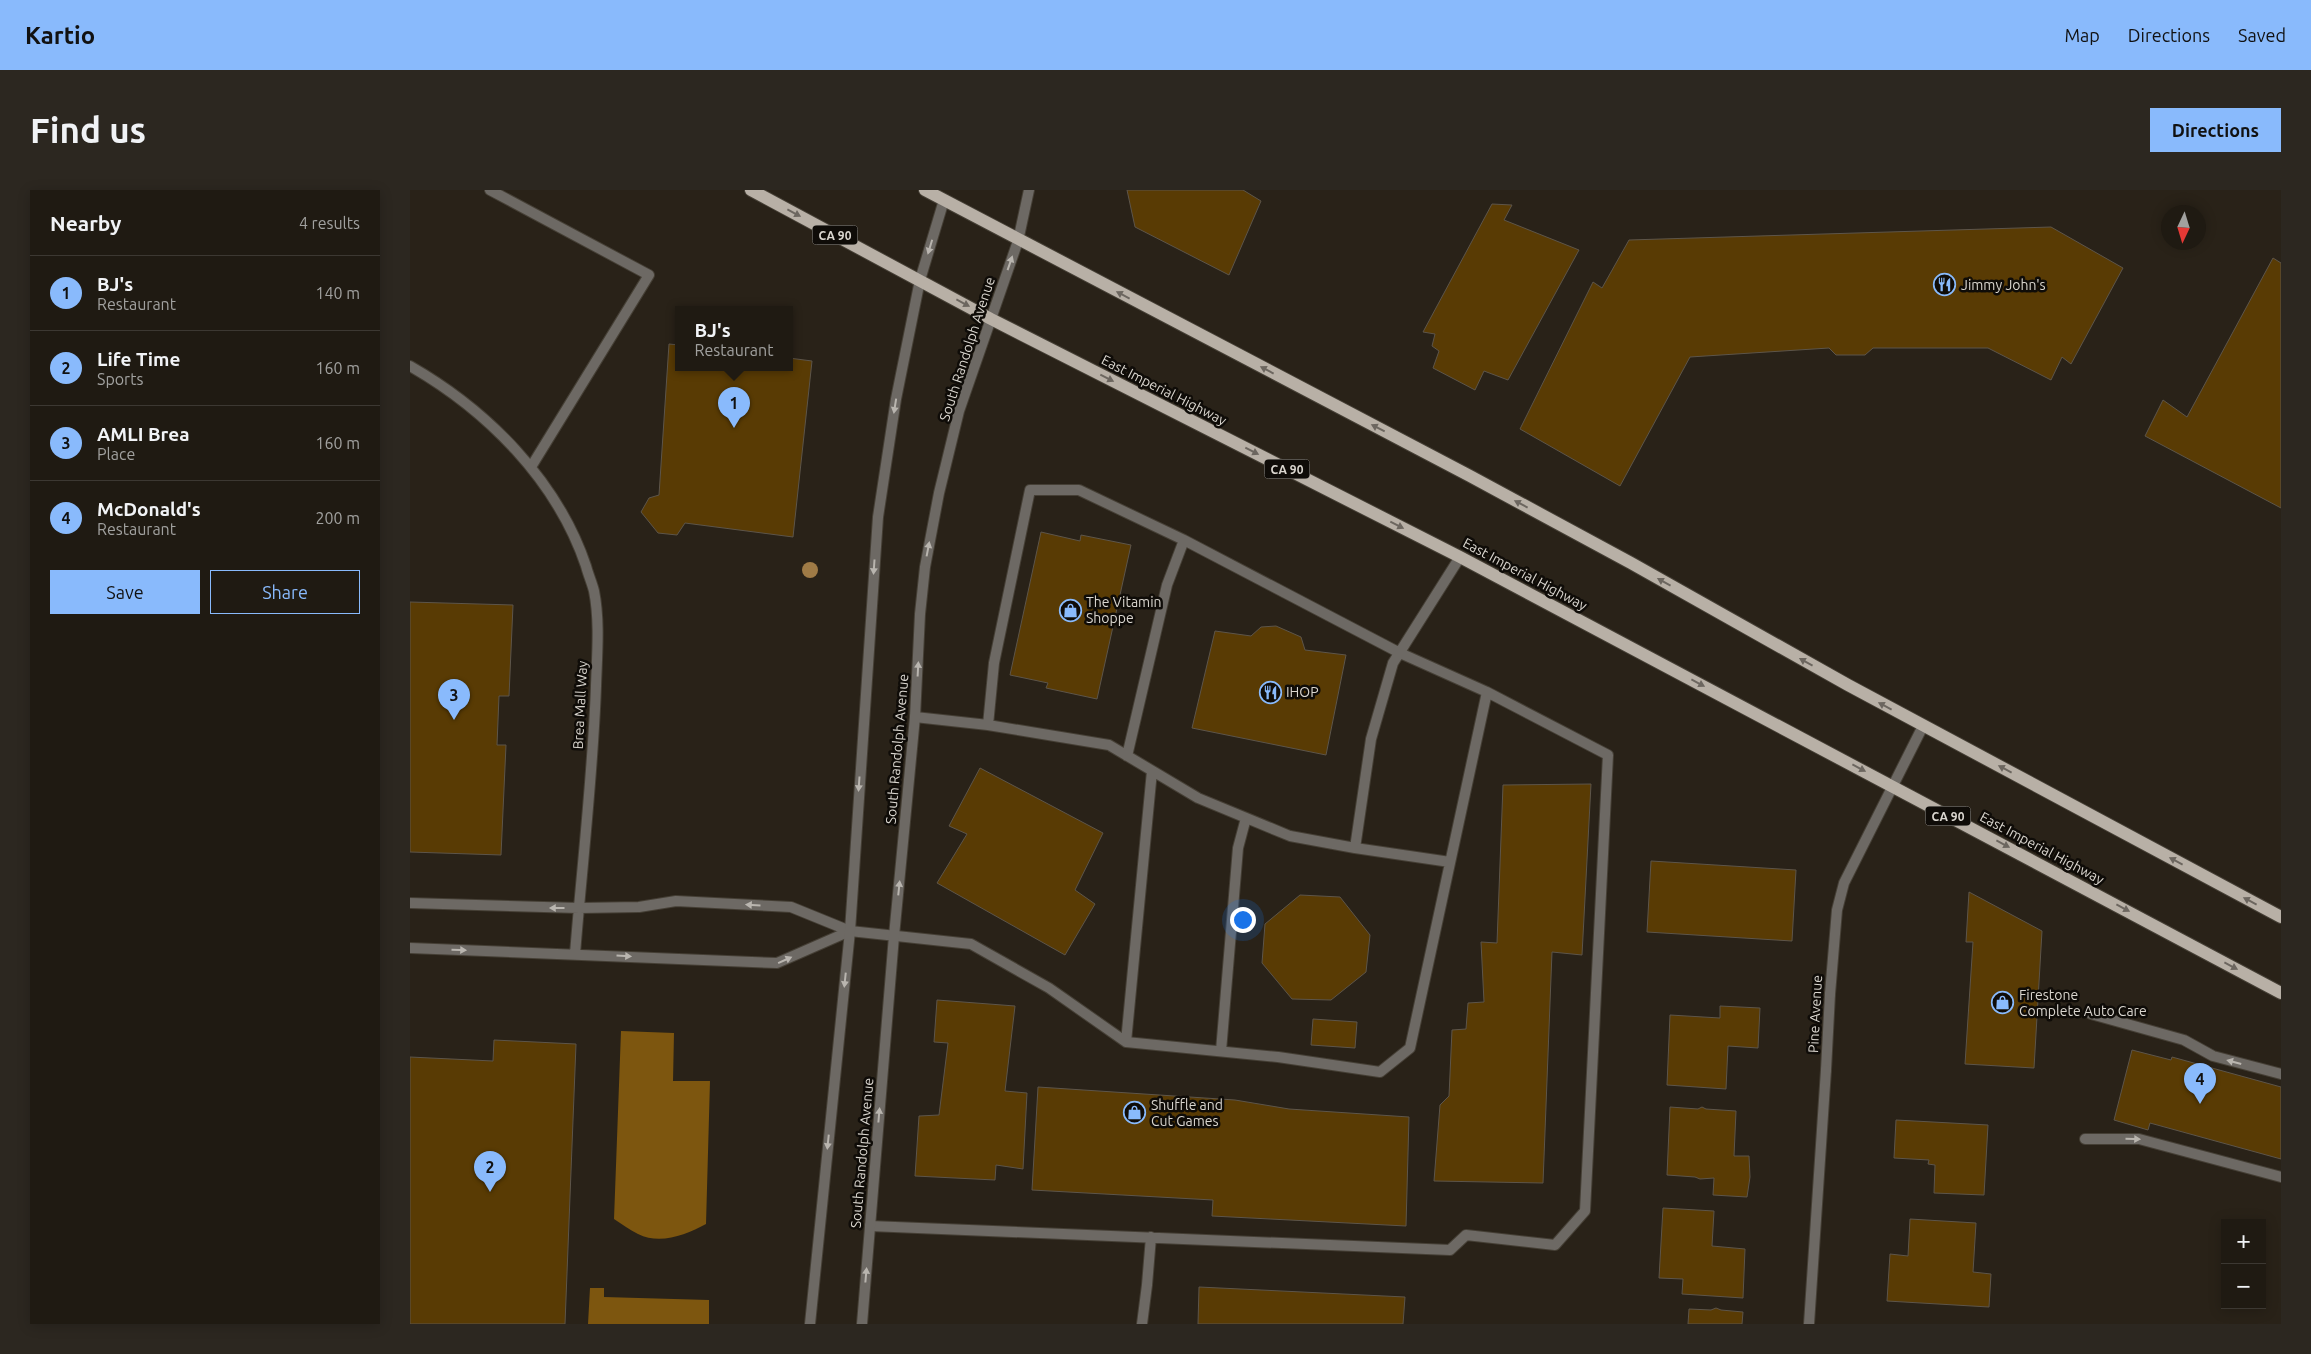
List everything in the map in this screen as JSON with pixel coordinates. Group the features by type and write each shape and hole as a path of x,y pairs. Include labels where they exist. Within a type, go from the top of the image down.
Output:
{"main road":[{"name":"East Imperial Highway","path":"751,190 991,319 1460,557 2281,993"},
{"path":"925,190 946,195 1018,241 1470,476 1923,726 2281,917"}],"street":[{"path":"490,190 649,275 531,467"},
{"name":"South Randolph Avenue","path":"862,1324 894,936 915,717 924,576 939,493 960,411 1018,241 1029,190"},
{"path":"810,1324 850,931 878,517 896,398 920,280 946,195"},
{"name":"Brea Mall Way","path":"410,366 441,383 512,444 531,467 569,524 594,591 597,646 595,712 575,954"},
{"path":"870,1226 1450,1250 1466,1235 1555,1245 1585,1211 1608,755 1487,692 1400,653 1184,540 1079,490 1030,490 994,663 988,725"},
{"path":"1127,756 1167,585 1184,540"},
{"path":"1354,848 1371,739 1393,662 1460,557"},
{"path":"410,903 579,908 639,907 676,902 791,907 850,931 971,944 1049,988 1126,1042 1220,1051 1380,1072 1410,1048 1487,692"},
{"path":"915,717 988,725 1109,745 1198,798 1290,836 1354,848 1450,862"},
{"name":"Pine Avenue","path":"1809,1324 1837,910 1850,869 1923,726"},
{"path":"1126,1042 1152,771"},
{"path":"1220,1051 1237,857 1246,818"},
{"path":"410,948 777,964 850,931"},
{"path":"2091,1014 2184,1040 2213,1056 2281,1074"},
{"path":"2085,1139 2139,1139 2281,1177"},
{"path":"1142,1324 1151,1237"}],"shaded area":[{"path":"621,1031 674,1033 673,1081 710,1081 706,1224 681,1235 664,1239 646,1237 614,1219"},
{"path":"590,1288 604,1288 604,1297 709,1300 709,1324 588,1324"}],"building":[{"path":"1127,190 1243,190 1261,201 1229,275 1135,227"},
{"path":"1492,204 1512,205 1504,220 1579,250 1508,380 1484,371 1475,390 1433,368 1439,351 1432,346 1435,334 1423,332"},
{"path":"2051,227 2123,268 2071,364 2062,357 2051,380 1988,348 1873,348 1865,355 1836,355 1829,348 1690,357 1620,486 1520,429 1593,282 1602,288 1629,240"},
{"path":"2273,258 2281,263 2281,508 2145,436 2163,400 2187,417"},
{"path":"669,344 675,345 675,371 793,371 793,359 812,361 793,537 685,523 677,535 658,533 641,512 649,498 659,495"},
{"name":"The Vitamin Shoppe","path":"1041,532 1080,541 1081,535 1131,545 1097,699 1046,688 1048,683 1010,675"},
{"path":"410,602 513,605 509,696 499,696 497,745 506,745 501,855 410,852"},
{"name":"IHOP","path":"1276,626 1301,637 1305,650 1346,655 1326,755 1192,728 1215,631 1251,636 1261,627"},
{"path":"980,768 1103,833 1075,890 1095,904 1065,955 937,883 967,834 949,826"},
{"path":"1591,784 1582,955 1552,952 1543,1183 1434,1181 1440,1105 1449,1096 1452,1030 1466,1029 1468,1003 1484,1002 1481,942 1497,943 1503,785"},
{"path":"1651,861 1796,870 1792,941 1647,932"},
{"name":"Firestone Complete Auto Care","path":"1969,892 2042,931 2034,1068 1965,1064 1973,942 1966,942"},
{"path":"1300,895 1340,897 1370,935 1366,972 1331,1000 1292,999 1262,963 1265,924"},
{"path":"937,1000 1015,1006 1005,1091 1027,1093 1023,1169 996,1165 995,1180 915,1176 919,1116 939,1115 948,1043 934,1042"},
{"path":"1720,1006 1760,1008 1758,1048 1728,1046 1726,1089 1667,1085 1670,1015 1720,1018"},
{"path":"1313,1019 1357,1022 1355,1048 1311,1045"},
{"path":"494,1040 576,1044 565,1324 410,1324 410,1057 493,1061"},
{"path":"2132,1050 2171,1060 2172,1057 2281,1087 2281,1159 2150,1123 2148,1130 2114,1120"},
{"path":"1038,1087 1235,1100 1289,1109 1409,1117 1406,1226 1212,1216 1213,1200 1032,1190"},
{"path":"1670,1107 1698,1109 1702,1107 1706,1109 1736,1111 1734,1156 1749,1156 1750,1177 1747,1197 1713,1195 1714,1178 1700,1179 1667,1175"},
{"path":"1896,1120 1988,1125 1984,1195 1934,1193 1935,1165 1928,1164 1929,1160 1894,1158"},
{"path":"1663,1208 1714,1211 1712,1246 1745,1249 1743,1298 1682,1294 1683,1279 1659,1278"},
{"path":"1910,1219 1976,1223 1973,1272 1991,1274 1989,1307 1887,1301 1890,1254 1908,1256"},
{"path":"1199,1287 1405,1297 1403,1324 1198,1324"},
{"path":"1716,1308 1743,1312 1742,1324 1688,1324 1689,1309 1711,1310"}],"place":[{"name":"Jimmy John's","path":"1945,285"},
{"name":"BJ's","path":"734,428"},
{"name":"The Vitamin Shoppe","path":"1070,610"},
{"name":"IHOP","path":"1270,692"},
{"name":"AMLI Brea","path":"454,720"},
{"name":"Firestone Complete Auto Care","path":"2003,1003"},
{"name":"McDonald's","path":"2200,1104"},
{"name":"Shuffle and Cut Games","path":"1135,1113"},
{"name":"Life Time","path":"490,1192"}]}
